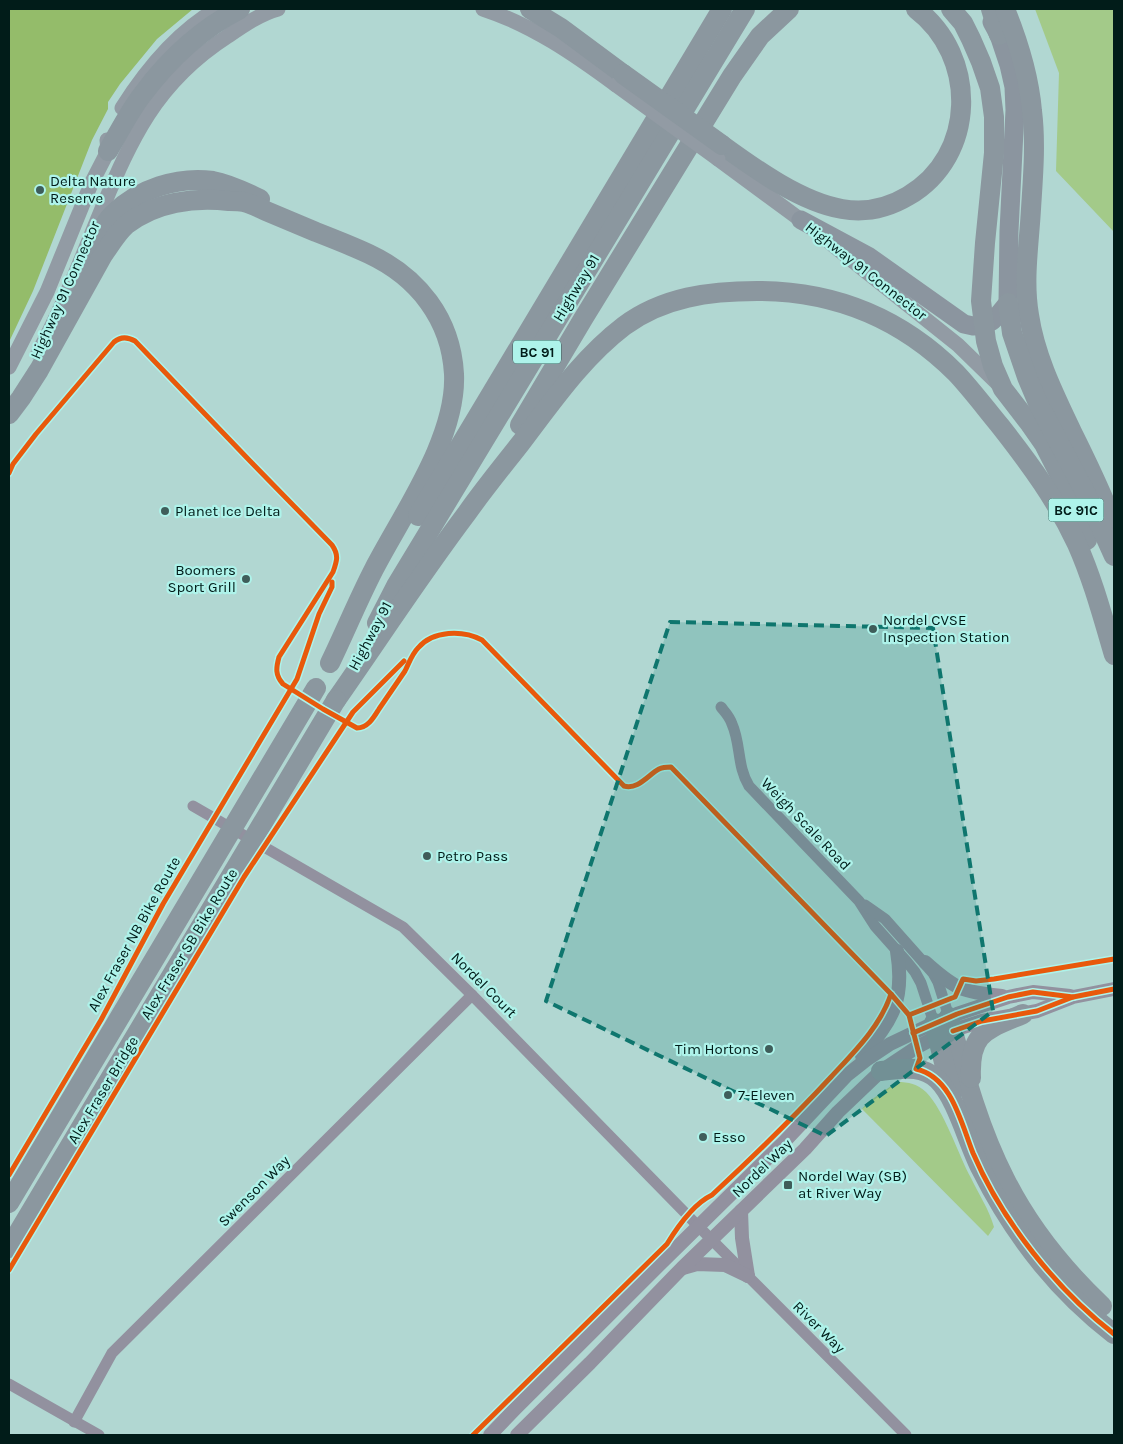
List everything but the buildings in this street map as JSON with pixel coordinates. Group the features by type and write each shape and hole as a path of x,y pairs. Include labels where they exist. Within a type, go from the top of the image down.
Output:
{"highway":[{"path":"108,151 142,95 164,68 201,34 240,9"},
{"path":"530,9 561,28 619,79 720,152 744,161 801,195 842,209 872,209 886,206 916,191 941,166 951,149 958,131 962,94 954,58 947,44 932,23 916,9"},
{"name":"Highway 91","path":"316,688 548,297 722,9"},
{"name":"Highway 91","path":"336,700 401,578 745,9"},
{"path":"466,514 732,76 760,36 789,9"},
{"path":"951,9 962,23 981,62 990,88 994,117 994,153 984,242 981,301 986,341 993,366 1003,389"},
{"path":"982,9 999,35"},
{"path":"991,9 1010,64 1014,87 1015,110 1009,231 1008,303 1012,333 1038,403 1085,492 1114,556"},
{"path":"1005,9 1022,55 1032,110 1034,135 1026,291 1032,335 1056,397 1114,525"},
{"path":"67,292 80,276 112,214 128,201 162,185 193,180 213,181 234,187 271,205 284,218"},
{"path":"9,414 39,370 102,255 126,226 147,212 168,204 213,199 245,202 371,255 397,270 418,288 433,307 444,327 454,374 452,403 444,432 432,462 374,570 330,663"},
{"path":"802,220 868,256 964,324 973,326 983,325 996,318 1008,303"},
{"path":"336,700 466,514 567,382 610,337 644,313 669,302 694,295 771,291 814,295 868,311 902,329 944,362 976,395 1033,468 1063,516 1078,546 1091,579 1114,655"},
{"name":"Highway 91 Connector","path":"1003,389 1044,444 1074,503 1105,591 1114,646"},
{"name":"Alex Fraser Bridge","path":"9,1203 316,688"},
{"name":"Alex Fraser Bridge","path":"9,1248 336,700"},
{"path":"972,1095 970,1063 975,1043 990,1028 1023,1014"},
{"path":"943,1027 972,1095 995,1160 1023,1211 1046,1245 1065,1268 1114,1318"},
{"path":"943,1027 954,1104"},
{"path":"880,1071 912,1068 931,1074 944,1087 954,1104 988,1183 1026,1243 1059,1283 1096,1320 1114,1334"}],"main road":[{"name":"Highway 91 Connector","path":"9,366 47,292 91,184 108,151 107,136 119,112 135,87 165,52 186,32 217,9"},
{"name":"Highway 91 Connector","path":"9,400 38,351 67,292 120,166 151,110 181,74 210,48 249,22 278,9"},
{"path":"483,9 500,14 550,39 619,79"},
{"name":"Highway 91 Connector","path":"720,152 944,334 978,363 1003,389"}],"street":[{"name":"Weigh Scale Road","path":"721,707 730,718 733,726 742,770 749,786 859,901 875,926 915,972 943,1027"},
{"name":"Nordel Court","path":"193,806 403,927 712,1240"},
{"name":"Weigh Scale Road","path":"859,901 885,919 933,973 938,982 943,1027"},
{"path":"847,1075 881,1034 896,1005 900,980 896,951"},
{"path":"925,962 943,978 959,988 979,994 1008,997"},
{"name":"Nordel Way","path":"517,1435 682,1268 805,1149 854,1095 880,1071 917,1047 943,1027 1023,1014 1073,997 1114,989"},
{"name":"Nordel Way","path":"490,1435 784,1142 847,1075 878,1051 890,1044 943,1027 1008,997 1033,992 1073,997"},
{"name":"Swenson Way","path":"74,1422 112,1353 472,995"},
{"path":"742,1211 742,1238 748,1276"},
{"name":"River Way","path":"712,1240 906,1435"},
{"path":"682,1268 697,1264 725,1265 748,1276"},
{"path":"9,1384 99,1435"}],"highlighted area":[{"path":"670,622 933,628 993,1011 826,1136 546,1001"}],"green space":[{"name":"Delta Nature Reserve","path":"9,9 193,9 157,39 120,84 108,102 108,109 92,140 33,291 9,342"},
{"path":"1035,9 1114,9 1114,232 1056,171 1059,73"},
{"path":"897,1082 909,1083 919,1087 933,1100 939,1110 992,1220 994,1227 988,1236 862,1109 868,1102"}],"cycle path":[{"path":"9,473 13,464 36,434 114,342 124,338 135,341 332,545 336,552 333,572 279,657 277,671 283,684 323,709 357,728 361,728 373,719 405,671 414,653 424,642 440,635 466,634 482,640 624,786 634,786 659,769 671,767 891,994 909,1015 920,1058 916,1069 938,1081 947,1091 954,1103 973,1153 999,1204 1015,1228 1052,1275 1092,1316 1114,1334"},
{"name":"Alex Fraser NB Bike Route","path":"9,1175 101,1020 163,904 297,679 319,614 332,587 332,582"},
{"name":"Alex Fraser SB Bike Route","path":"9,1270 244,877 353,712 404,661"},
{"path":"909,1015 955,997 963,979 976,981 994,979 1114,959"},
{"path":"953,1031 982,1021 1037,1011 1073,997 1114,989"},
{"path":"913,1033 957,1014 1008,997 1033,992 1073,997"},
{"path":"473,1435 667,1244 681,1223 698,1204 712,1195 727,1181 817,1092 866,1038 880,1017 891,994"}],"place":[{"name":"Delta Nature Reserve","path":"40,190"},
{"name":"Planet Ice Delta","path":"165,511"},
{"name":"Boomers Sport Grill","path":"246,579"},
{"name":"Nordel CVSE Inspection Station","path":"873,629"},
{"name":"Petro Pass","path":"427,856"},
{"name":"Tim Hortons","path":"769,1049"},
{"name":"7-Eleven","path":"728,1095"},
{"name":"Esso","path":"703,1137"},
{"name":"Nordel Way (SB) at River Way","path":"788,1185"}]}
